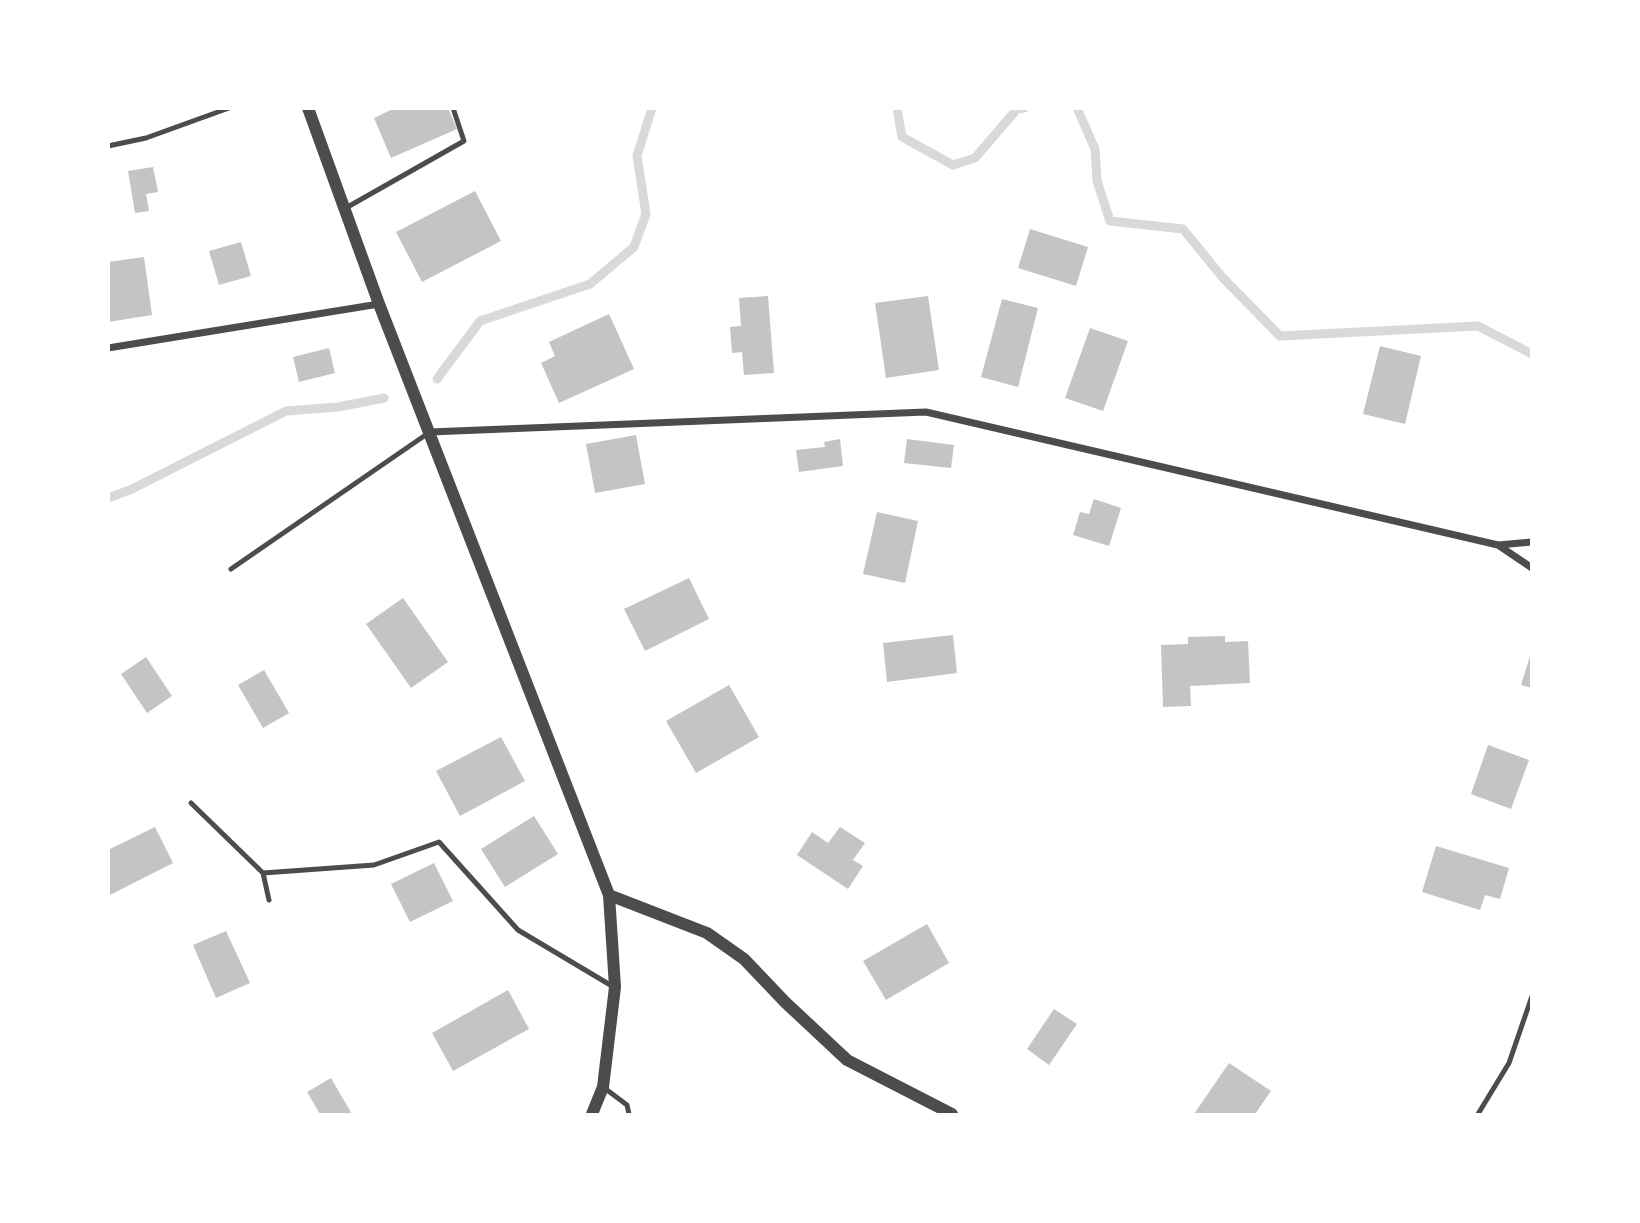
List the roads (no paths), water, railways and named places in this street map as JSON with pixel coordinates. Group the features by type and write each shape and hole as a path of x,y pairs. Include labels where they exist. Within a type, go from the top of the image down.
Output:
{"street":[{"path":"308,108 379,303 609,895 615,987 603,1087 592,1115"},
{"path":"108,348 379,303"},
{"path":"430,432 926,412 1498,545 1531,542"},
{"path":"1498,545 1531,568"},
{"path":"609,895 707,933 744,959 785,1002 848,1060 950,1114"}],"lane":[{"path":"108,146 146,138 229,108"},
{"path":"344,209 464,141 453,108"},
{"path":"231,569 430,432"},
{"path":"191,803 263,873 269,900"},
{"path":"263,873 374,865 439,842 518,930 615,987"},
{"path":"1478,1115 1509,1063 1531,996"},
{"path":"603,1087 627,1105 629,1115"}],"waterway":[{"path":"437,379 480,321 590,284 634,247 646,214 637,156 652,108"},
{"path":"897,108 902,137 953,165 975,158 1017,109 1024,108"},
{"path":"1077,108 1095,149 1097,181 1110,221 1183,229 1223,278 1280,336 1478,326 1532,354"},
{"path":"108,498 130,490 286,411 338,407 384,398"}]}
